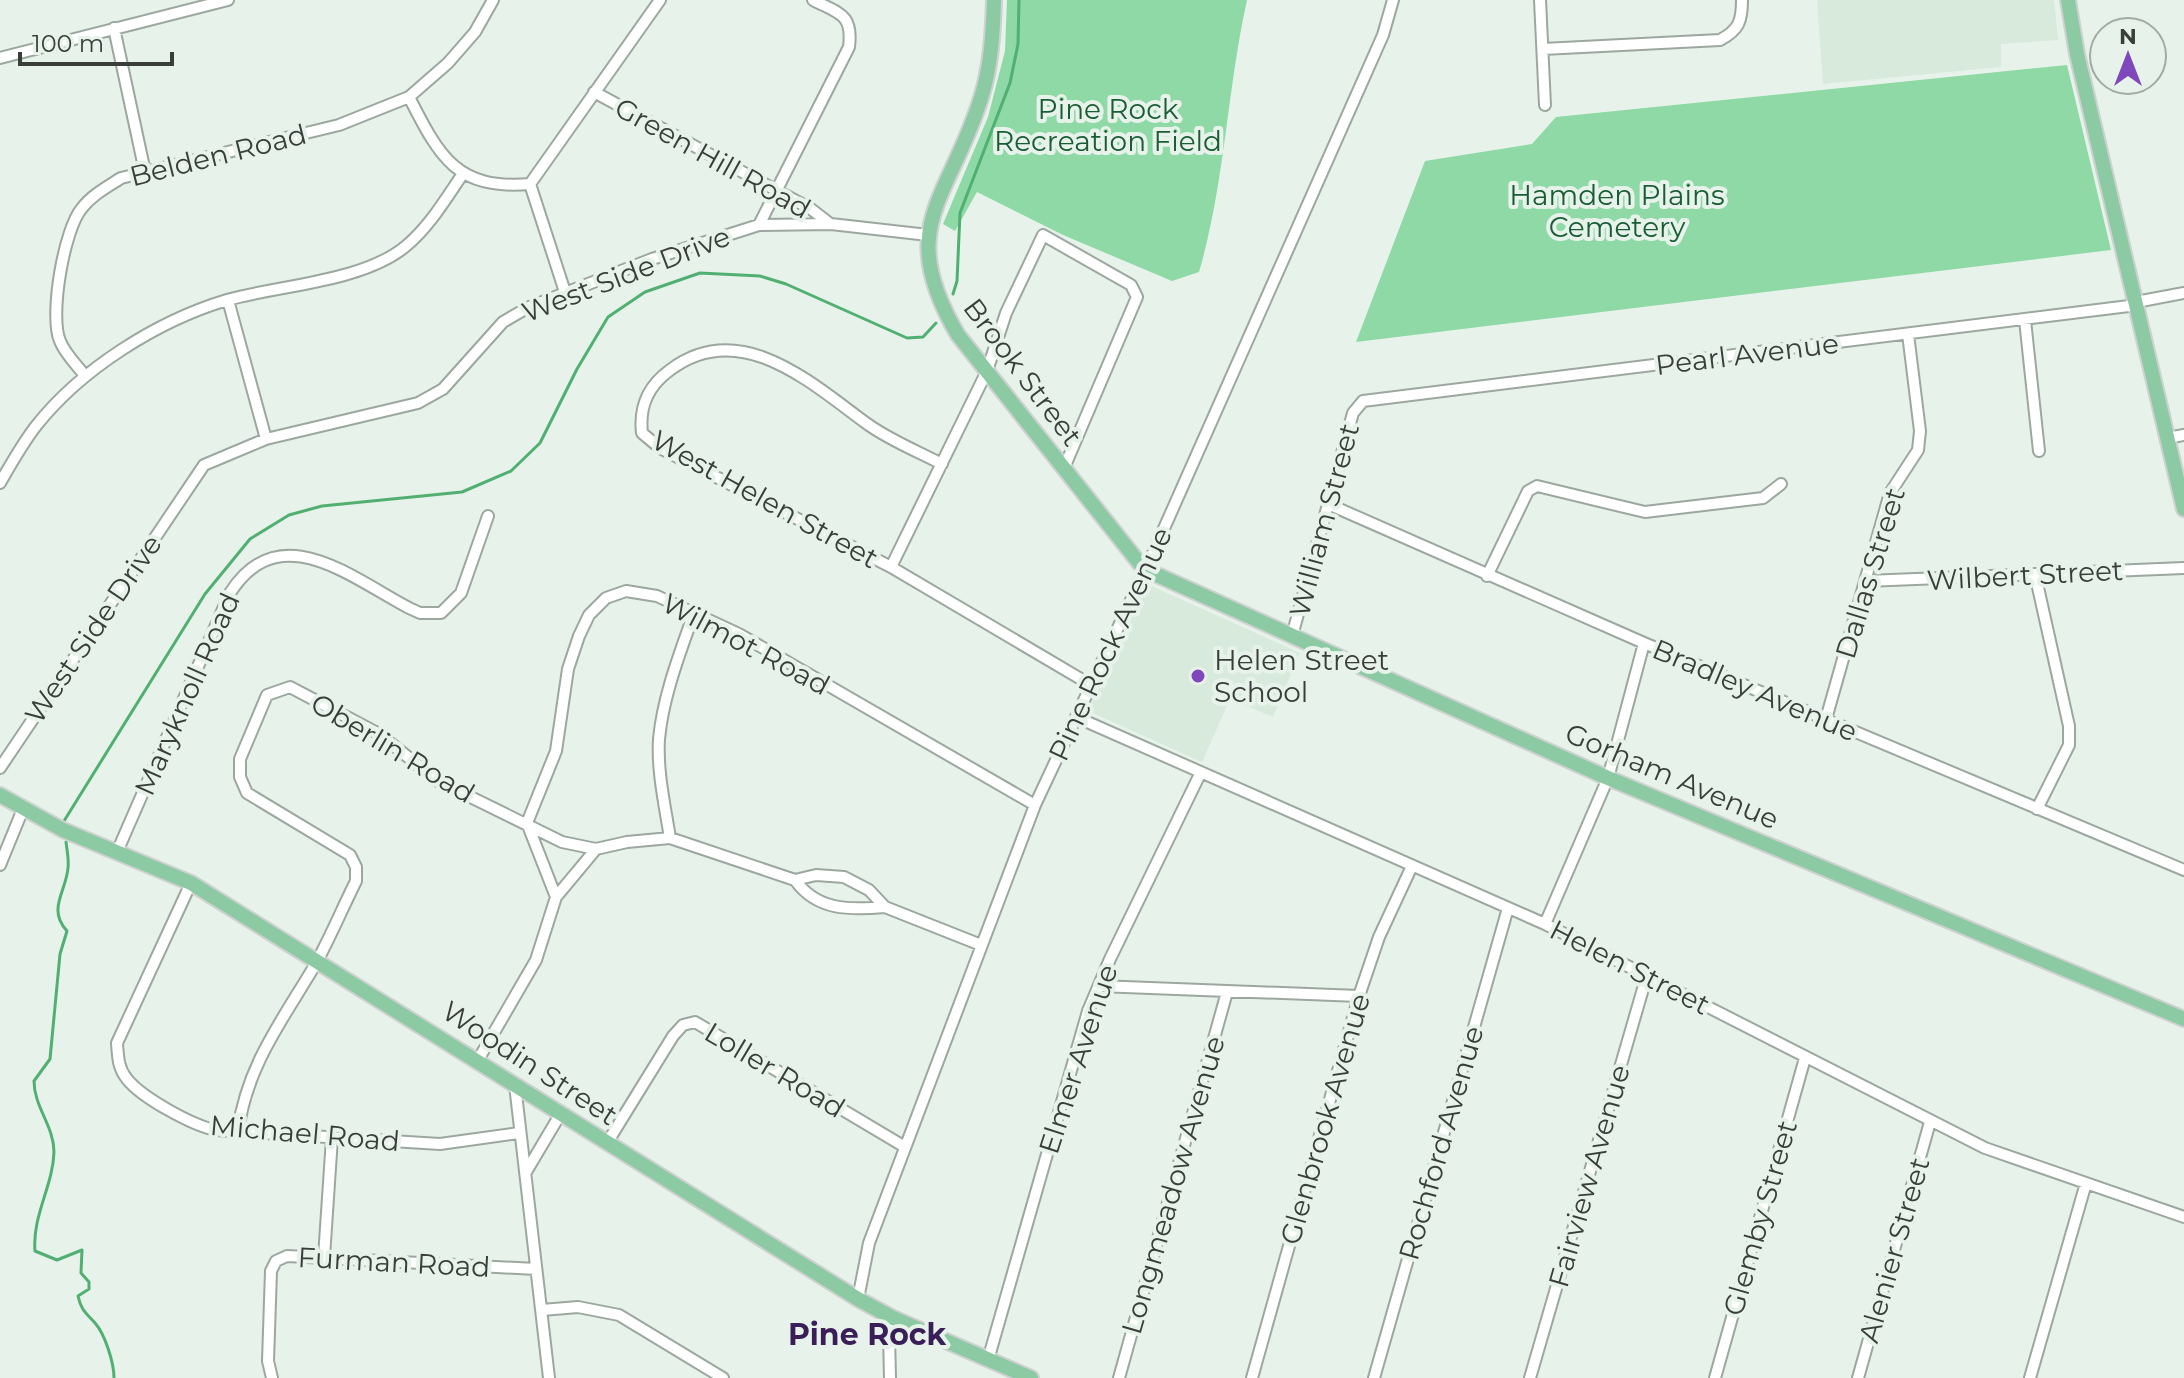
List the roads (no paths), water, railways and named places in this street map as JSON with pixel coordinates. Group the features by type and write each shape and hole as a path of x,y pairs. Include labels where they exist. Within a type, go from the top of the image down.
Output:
{"main road":[{"name":"Brook Street","path":"994,0 991,56 982,96 939,198 928,235 928,266 937,300 958,335 1144,569"},
{"path":"2068,0 2077,54 2184,509"},
{"name":"Gorham Avenue","path":"1144,569 1608,778 2184,1019"},
{"name":"Woodin Street","path":"0,795 23,809 191,883 858,1299 893,1318 1031,1378"}],"street":[{"path":"0,58 228,0"},
{"name":"Belden Road","path":"85,376 60,343 56,326 58,289 70,235 80,210 98,192 121,178 339,125 409,97 448,63 475,32 493,0"},
{"path":"530,184 660,0"},
{"path":"759,225 773,191 849,47 851,28 846,17 813,0"},
{"name":"Pine Rock Avenue","path":"858,1299 869,1243 1035,805 1370,63 1393,0"},
{"path":"1540,0 1545,105"},
{"path":"1543,49 1720,40 1734,32 1742,19 1742,0"},
{"path":"114,28 145,172"},
{"name":"Green Hill Road","path":"594,92 811,209 831,224"},
{"path":"409,97 445,157 462,175 480,182 507,186 530,184"},
{"path":"0,483 36,426 85,376 178,320 228,300 377,264 405,247 462,175"},
{"path":"530,184 565,292"},
{"name":"West Side Drive","path":"0,768 204,465 266,439 418,403 443,389 503,322 565,292 652,259 759,225 831,224 928,235"},
{"path":"891,567 987,371 1006,313 1043,235 1131,285 1137,297 1064,468"},
{"name":"Pearl Avenue","path":"1357,404 1386,397 2025,320 2136,304 2184,293"},
{"path":"228,300 266,439"},
{"path":"2025,320 2039,451"},
{"name":"Dallas Street","path":"1826,719 1890,493 1918,450 1920,431 1908,334"},
{"name":"West Helen Street","path":"942,464 868,425 820,386 785,365 755,354 720,352 684,360 660,377 645,396 640,417 642,433 660,448 891,567 1091,685"},
{"name":"William Street","path":"1292,636 1357,404"},
{"path":"2167,438 2184,435"},
{"path":"1487,576 1528,491 1537,486 1645,512 1763,498 1781,484"},
{"name":"Bradley Avenue","path":"1328,504 1487,576 2184,870"},
{"name":"Maryknoll Road","path":"117,852 230,593 257,562 279,555 304,555 420,613 441,613 461,593 488,516"},
{"name":"Wilbert Street","path":"1866,581 2184,568"},
{"path":"2035,574 2069,726 2069,745 2037,809"},
{"name":"Wilmot Road","path":"527,823 556,751 568,669 589,615 606,598 626,591 657,596 739,634 1035,805"},
{"path":"670,838 660,780 659,739 665,706 694,613"},
{"path":"1545,924 1608,778 1644,643"},
{"name":"Oberlin Road","path":"238,1131 243,1097 253,1069 317,961 356,881 356,867 350,855 247,793 240,777 240,759 267,695 290,687 379,734 438,781 562,842 596,849 670,838 795,880 816,875 844,877 869,890 885,907 981,945"},
{"name":"Helen Street","path":"1076,717 1545,924 1985,1148 2184,1217"},
{"name":"Elmer Avenue","path":"988,1360 1088,1011 1201,772"},
{"path":"0,865 23,809"},
{"path":"527,823 556,897"},
{"path":"478,1060 536,960 556,897 571,875 596,849"},
{"name":"Glenbrook Avenue","path":"1252,1378 1359,996 1379,937 1412,866"},
{"name":"Oberlin Road","path":"795,880 805,894 829,906 853,910 885,907"},
{"name":"Michael Road","path":"191,883 117,1043 118,1062 128,1081 201,1127 440,1144 519,1133"},
{"name":"Rochford Avenue","path":"1374,1378 1508,908"},
{"name":"Fairview Avenue","path":"1530,1378 1647,975"},
{"path":"1099,986 1359,996"},
{"name":"Longmeadow Avenue","path":"1119,1378 1227,992"},
{"name":"Loller Road","path":"607,1143 673,1036 683,1025 695,1022 905,1147"},
{"name":"Glemby Street","path":"1715,1378 1805,1058"},
{"path":"515,1085 549,1378"},
{"path":"526,1172 561,1113"},
{"name":"Alenier Street","path":"1858,1378 1930,1122"},
{"path":"324,1257 332,1138"},
{"path":"2030,1378 2086,1183"},
{"name":"Furman Road","path":"272,1378 268,1361 271,1271 276,1261 287,1256 536,1269"},
{"path":"542,1310 578,1307 619,1315 723,1378"},
{"path":"890,1378 893,1318"}],"waterway":[{"path":"953,294 957,281 960,213 1010,83 1018,44 1019,0"},
{"path":"64,821 205,594 250,539 289,515 322,506 462,492 511,471 540,443 577,369 608,317 645,292 700,273 760,276 786,284 907,338 923,337 936,323"},
{"path":"66,842 68,868 58,915 67,931 60,954 50,1059 34,1081 54,1152 37,1226 35,1251 57,1260 82,1250 81,1273 89,1282 89,1289 78,1296 82,1308 99,1328 105,1341 114,1378"}],"place":[{"name":"Helen Street School","path":"1198,676"}],"district":[{"name":"Pine Rock","path":"867,1334"}],"park label":[{"name":"Pine Rock Recreation Field","path":"1108,125"},
{"name":"Hamden Plains Cemetery","path":"1617,211"}]}
